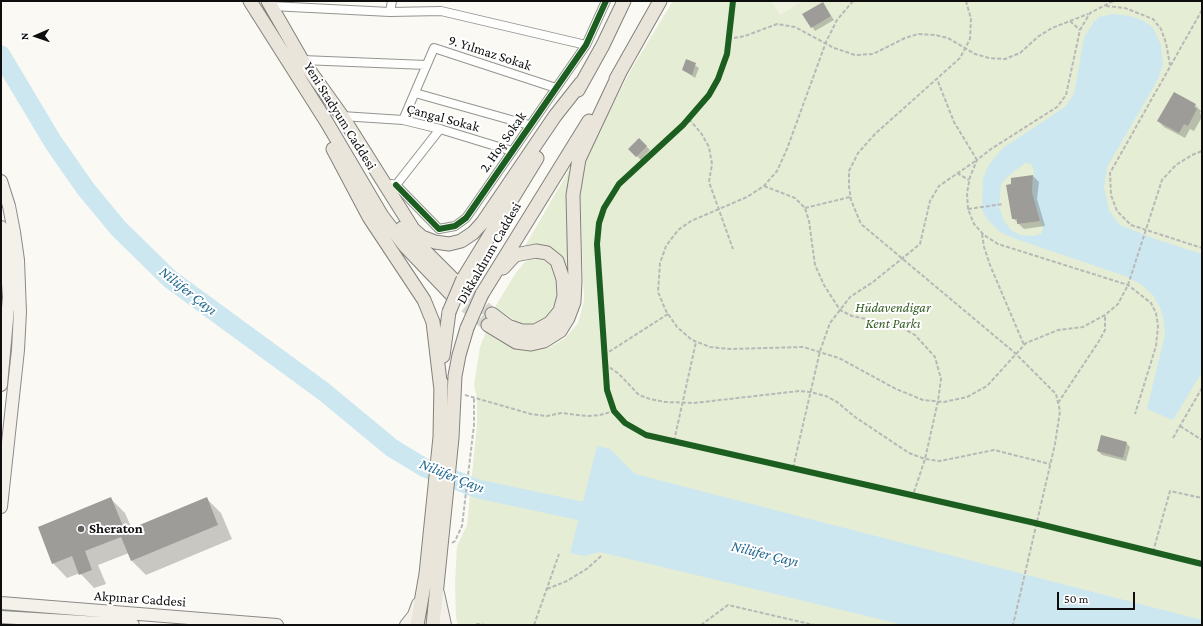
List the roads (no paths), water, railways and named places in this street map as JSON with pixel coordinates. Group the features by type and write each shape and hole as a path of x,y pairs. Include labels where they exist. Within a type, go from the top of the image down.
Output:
{"main road":[{"name":"Yeni Stadyum Caddesi","path":"250,1 296,76 326,121 382,216 406,240"},
{"name":"Dikkaldırım Caddesi","path":"446,437 441,390 444,342 449,312 457,285 581,83 603,45 624,1"},
{"name":"Dikkaldırım Caddesi","path":"433,625 437,588 435,541 446,437 459,355 467,328 482,294 552,179 620,72 660,1"},
{"name":"Yeni Stadyum Caddesi","path":"269,4 406,240"},
{"path":"302,60 389,184 413,229 422,237 435,242 449,244 461,241 473,234 483,222 555,116 581,83"},
{"path":"482,294 515,255 536,251 547,253 557,261 563,279 564,296 560,311 550,323 535,331 522,331 490,319 516,342 531,344 544,341 560,331 568,318 574,302 575,280 573,195 579,159 620,72"},
{"path":"296,76 356,197 424,300 432,322 441,390"},
{"path":"1,181 9,206 14,232 18,260 20,312 18,350 1,507"},
{"path":"1,227 6,256 8,297 1,385"},
{"path":"406,240 457,285"},
{"name":"Dikkaldırım Caddesi","path":"417,625 426,574 435,541"},
{"path":"406,625 414,615 426,574"},
{"path":"437,588 445,625"},
{"name":"Akpınar Caddesi","path":"1,603 277,625"},
{"name":"Akpınar Caddesi","path":"1,617 133,625"}],"street":[{"path":"390,12 392,1"},
{"name":"2. Hoş Sokak","path":"389,184 439,229 454,226 466,218 586,44 606,1"},
{"path":"269,4 390,12 441,11 586,44"},
{"name":"9. Yılmaz Sokak","path":"403,120 434,48 556,88"},
{"path":"302,60 426,65"},
{"path":"415,93 529,125"},
{"name":"Çangal Sokak","path":"342,116 403,120 440,129 512,151"},
{"path":"389,184 440,129"}],"water":[{"path":"1113,14 1130,16 1144,21 1153,28 1161,45 1163,65 1157,81 1107,167 1104,188 1109,210 1120,225 1158,240 1202,254 1202,372 1173,420 1147,409 1165,335 1164,321 1160,307 1153,295 1142,285 1125,276 1013,238 1000,232 988,220 982,210 983,179 988,166 1003,148 1065,107 1074,94 1084,38 1093,23 1099,17","holes":["1025,163 1031,164 1034,170 1032,192 1043,229 1042,233 1034,236 1020,235 1011,230 1004,221 999,207 1001,184 1008,176"]},
{"path":"597,446 610,449 635,474 1202,620 1202,625 904,625 600,552 584,556 570,553"}],"waterway":[{"name":"Nilüfer Çayı","path":"1,55 53,142 85,188 118,228 170,279 323,391 392,448 425,468 478,489 605,516"}],"tunnel":[{"path":"456,282 492,314"},
{"path":"451,294 488,325"}],"place":[{"name":"Sheraton","path":"81,529"}],"park label":[{"name":"Hüdavendigar Kent Parkı","path":"893,316"}]}
